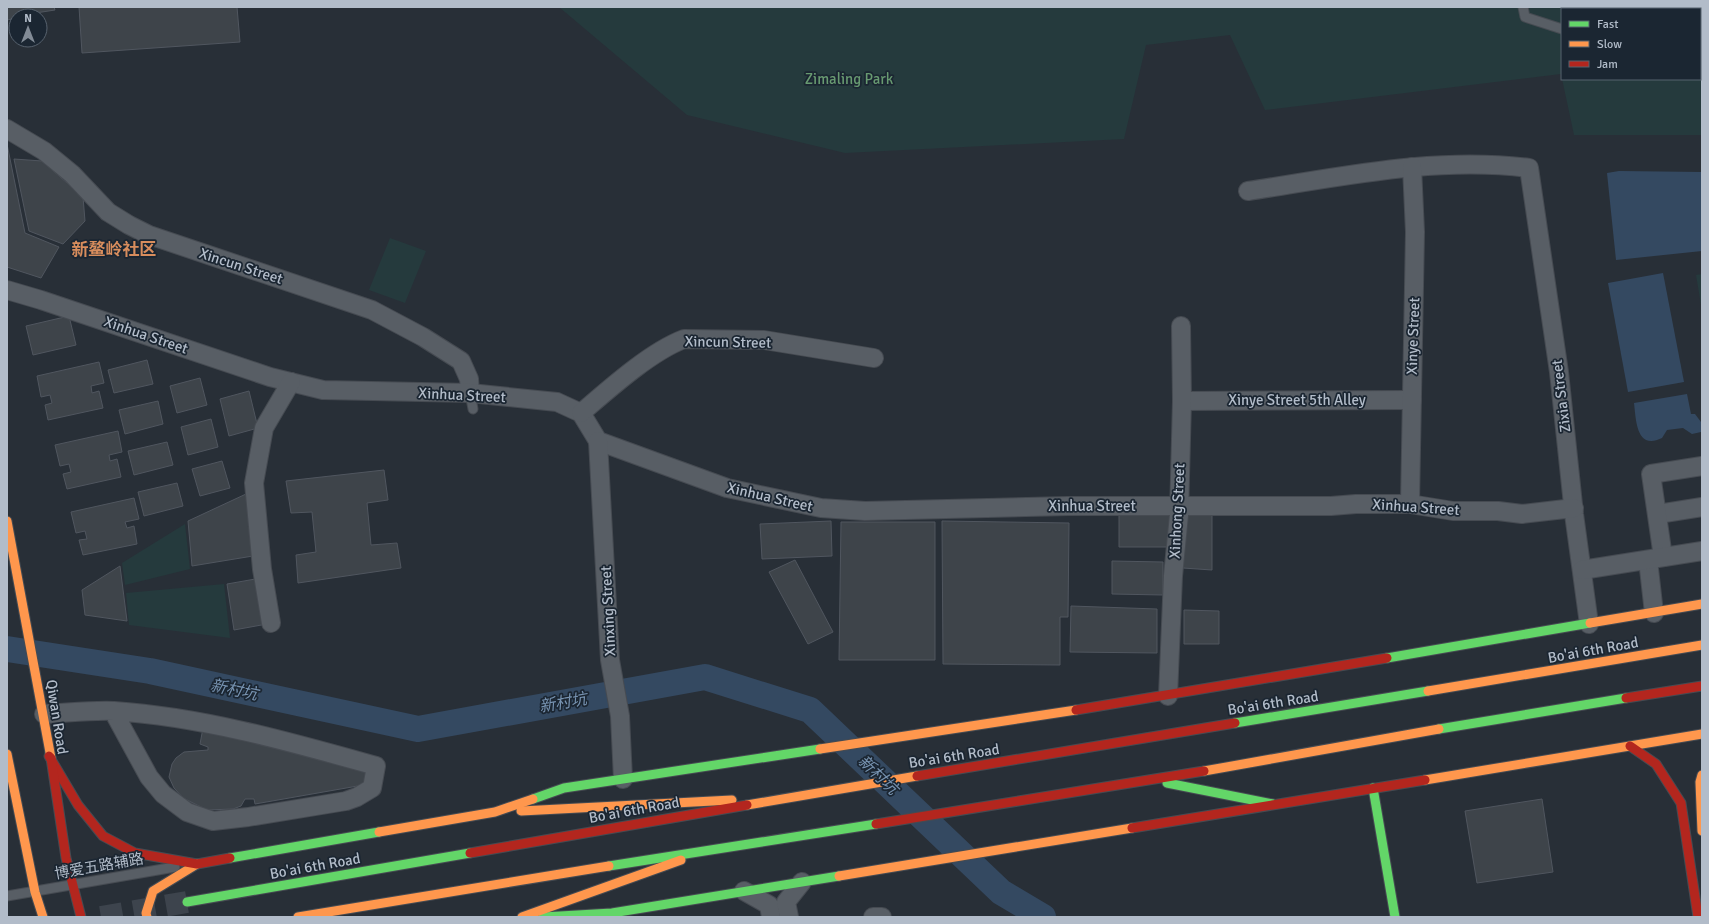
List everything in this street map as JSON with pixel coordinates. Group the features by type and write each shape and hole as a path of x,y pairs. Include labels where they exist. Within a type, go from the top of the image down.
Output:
{"main road":[{"name":"Qiwan Road","path":"7,521 44,714 49,756 71,885 81,917"},
{"name":"Bo'ai 6th Road","path":"196,864 495,812 564,788 1168,696 1702,604"},
{"name":"Bo'ai 6th Road","path":"187,902 797,796 1702,645"},
{"path":"298,917 706,850 1156,780 1499,718 1702,686"},
{"path":"543,917 612,913 1702,734"},
{"path":"1630,746 1656,764 1681,803 1698,917"},
{"path":"49,756 78,805 102,836 135,852 196,864"},
{"path":"7,760 35,892 43,917"},
{"path":"1702,775 1700,782 1702,831"},
{"path":"1156,780 1273,804"},
{"path":"1373,788 1395,917"},
{"path":"495,812 797,796"},
{"path":"522,917 706,850"},
{"path":"147,917 146,913 153,891 196,864"}],"street":[{"name":"Xincun Street","path":"7,129 44,151 72,174 108,212 129,225 156,238 372,310 422,337 462,361 469,379 471,401"},
{"name":"Zixia Street","path":"1412,167 1487,166 1529,168 1559,372 1589,624"},
{"path":"1248,191 1341,175 1412,167"},
{"name":"Xinye Street","path":"1410,504 1415,232 1412,167"},
{"name":"Xinhua Street","path":"7,290 270,377 323,390 471,401 557,402 581,413"},
{"name":"Xinhong Street","path":"1168,696 1173,576 1179,506 1182,401 1181,326"},
{"name":"Xincun Street","path":"581,413 628,374 674,343 684,339 764,340 874,358"},
{"path":"271,623 262,569 254,483 264,428 291,382"},
{"name":"Xinye Street 5th Alley","path":"1182,401 1412,400"},
{"path":"581,413 598,441"},
{"name":"Xinhua Street","path":"598,441 727,488 821,508 865,511 1068,506 1410,504 1453,511 1498,511 1522,514 1574,508"},
{"name":"Xinxing Street","path":"598,441 610,660 620,716 623,779"},
{"path":"1654,613 1658,514 1652,474 1702,466"},
{"path":"1658,514 1702,507"},
{"path":"1582,570 1702,551"},
{"path":"44,714 113,711 216,726 281,740 376,766 372,788 357,797 346,801 248,817 213,821 187,812 163,794 149,777 113,711"},
{"path":"789,917 786,902 802,882"},
{"path":"744,891 768,905 771,917"},
{"path":"873,917 882,917"}],"lane":[{"path":"1523,7 1525,17 1561,29"},
{"name":"博爱五路辅路","path":"7,896 196,864"}],"green space":[{"name":"Zimaling Park","path":"559,7 1702,7 1702,135 1574,135 1562,80 1701,80 1701,8 1561,8 1561,74 1265,110 1230,35 1146,45 1124,139 845,153 687,115"},
{"path":"390,238 426,251 405,303 369,290"},
{"path":"1702,274 1702,311 1696,275"},
{"path":"185,524 190,569 125,585 122,563"},
{"path":"224,584 230,638 129,625 126,593"}],"water":[{"path":"1619,171 1702,172 1702,251 1616,260 1607,173"},
{"path":"1663,273 1684,382 1628,392 1608,283"},
{"path":"1687,394 1691,414 1695,414 1701,422 1701,432 1692,434 1683,428 1667,430 1662,438 1653,441 1642,437 1637,425 1634,403"}],"building":[{"path":"7,7 54,7 55,10 48,11 48,8 8,8 7,20"},
{"path":"79,7 237,7 240,42 82,53"},
{"path":"7,144 25,233 59,247 41,278 7,267"},
{"path":"14,159 42,161 83,197 85,221 63,244 29,231"},
{"path":"69,316 76,345 33,355 26,326"},
{"path":"147,360 153,384 114,393 108,370"},
{"path":"99,362 104,383 91,386 92,393 99,391 103,408 48,420 45,405 52,403 50,395 41,397 37,376"},
{"path":"200,378 207,405 177,413 170,386"},
{"path":"249,391 258,428 229,436 220,399"},
{"path":"158,401 163,424 125,434 119,410"},
{"path":"211,419 218,447 188,455 181,427"},
{"path":"118,431 122,452 109,455 110,461 117,459 121,477 67,489 63,474 71,472 69,464 60,466 55,445"},
{"path":"167,442 173,465 134,475 128,451"},
{"path":"222,461 230,488 200,496 192,469"},
{"path":"384,470 388,500 367,503 371,545 397,543 401,568 298,583 296,555 316,552 312,512 291,513 286,481"},
{"path":"177,483 183,506 144,516 138,492"},
{"path":"246,494 253,556 192,566 188,521"},
{"path":"134,498 139,519 125,522 127,528 134,526 137,544 83,555 79,540 87,539 85,531 76,533 71,512"},
{"path":"1119,513 1170,513 1171,547 1119,547"},
{"path":"1212,514 1212,570 1183,568 1183,515"},
{"path":"831,521 832,556 762,559 760,524"},
{"path":"942,521 1069,523 1068,617 1060,617 1060,665 943,664"},
{"path":"841,522 935,522 935,660 839,660"},
{"path":"795,560 833,632 808,644 769,572"},
{"path":"1112,561 1163,562 1163,595 1112,594"},
{"path":"120,566 127,621 85,615 82,590"},
{"path":"261,578 267,624 234,630 227,584"},
{"path":"1071,606 1157,609 1157,653 1070,652"},
{"path":"1184,610 1219,611 1219,644 1184,644"},
{"path":"203,728 372,769 369,784 255,804 254,799 245,799 241,806 233,809 207,810 183,798 174,788 169,777 172,764 176,758 184,752 208,750 208,747 200,744"},
{"path":"1542,799 1553,872 1477,883 1465,811"}],"waterway":[{"name":"新村坑","path":"7,649 150,671 418,729 705,677 810,710 1001,892 1043,917"}],"tunnel":[{"path":"101,917 187,902"}],"traffic: fast":[{"path":"1387,658 1590,623"},
{"path":"1235,723 1428,691"},
{"path":"1439,729 1626,698"},
{"path":"533,799 564,788 820,749"},
{"path":"1167,783 1273,804"},
{"path":"1373,788 1395,917"},
{"path":"609,866 876,824"},
{"path":"230,858 379,832"},
{"path":"187,902 470,853"},
{"path":"543,917 612,913 839,876"}],"traffic: slow":[{"path":"7,521 51,758"},
{"path":"1590,623 1702,604"},
{"path":"1428,691 1702,645"},
{"path":"820,749 1076,710"},
{"path":"1204,771 1439,729"},
{"path":"1425,780 1702,734"},
{"path":"7,754 35,892 43,917"},
{"path":"1702,775 1700,782 1702,831"},
{"path":"747,805 917,776"},
{"path":"379,832 495,812 533,799"},
{"path":"521,811 732,800"},
{"path":"839,876 1132,828"},
{"path":"522,917 681,860"},
{"path":"147,917 146,913 153,891 197,864"},
{"path":"298,917 609,866"}],"traffic: jam":[{"path":"1076,710 1387,658"},
{"path":"1626,698 1702,686"},
{"path":"917,776 1235,723"},
{"path":"1630,746 1656,764 1681,803 1698,917"},
{"path":"49,756 78,805 103,836 135,853 197,864 230,858"},
{"path":"51,758 66,858 81,917"},
{"path":"876,824 1204,771"},
{"path":"1132,828 1425,780"},
{"path":"470,853 747,805"}],"district":[{"name":"新鳌岭社区","path":"114,249"}]}
